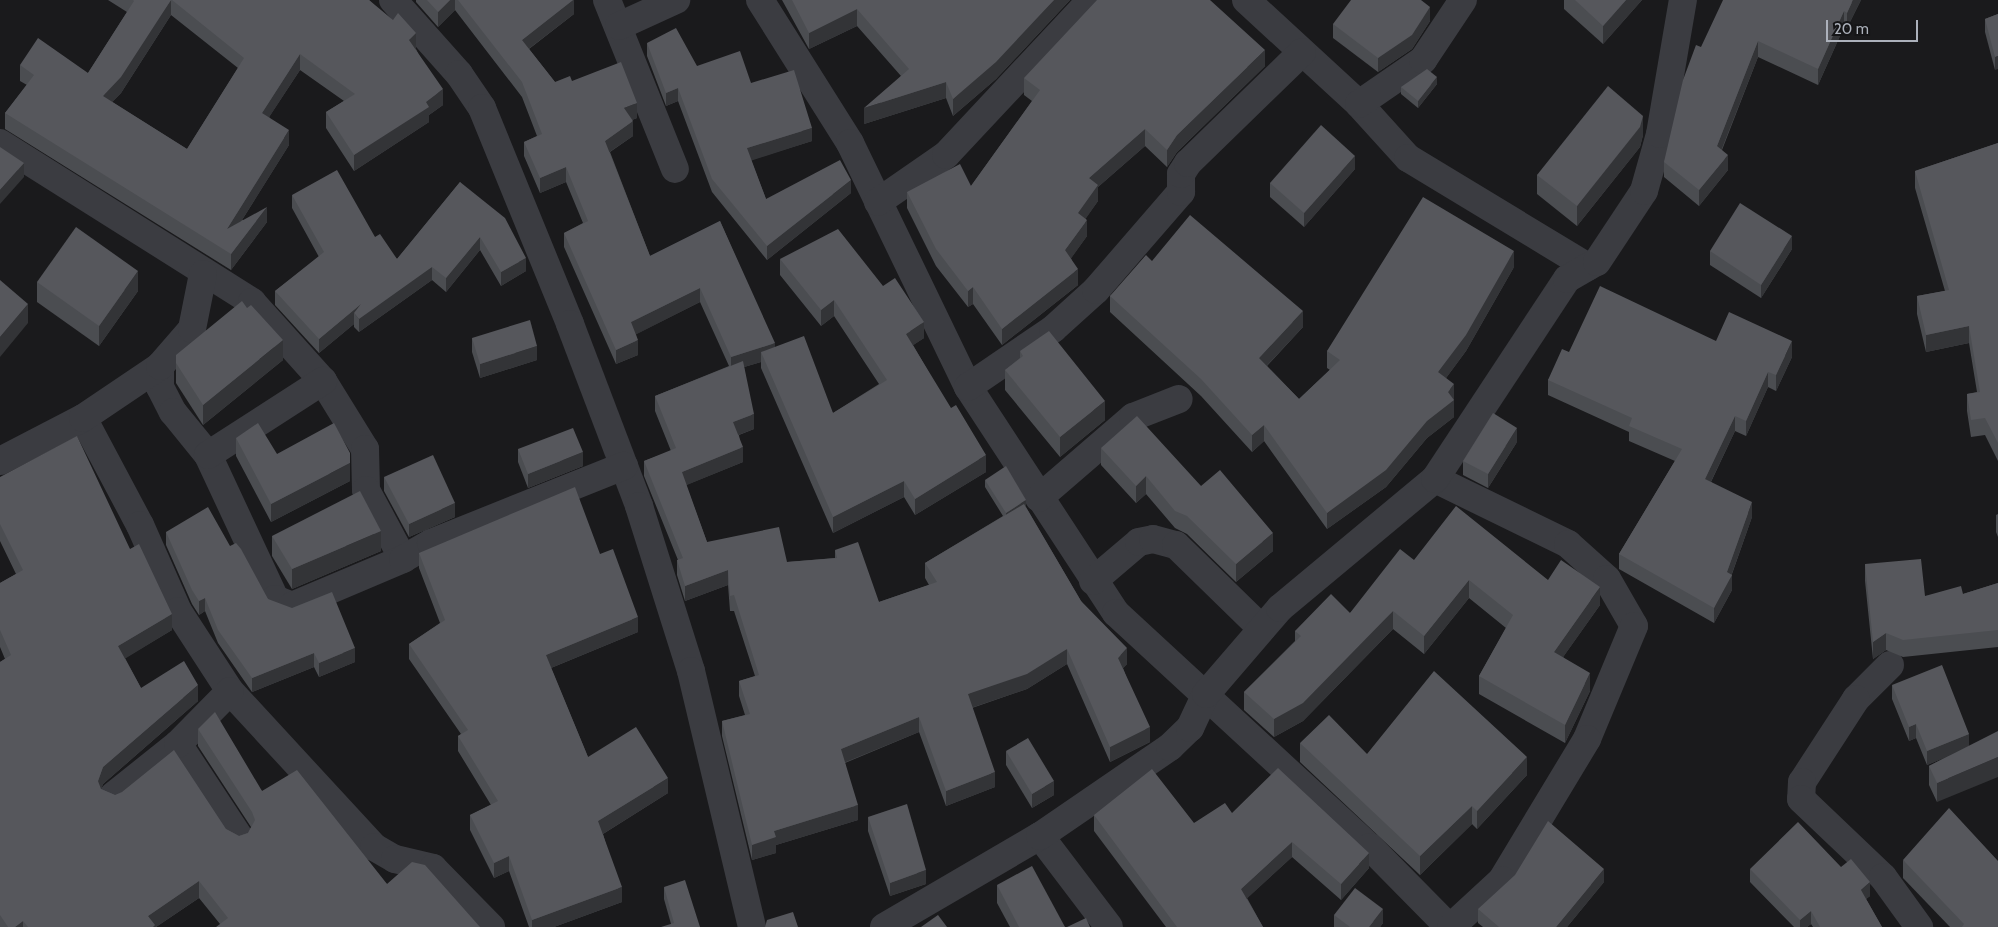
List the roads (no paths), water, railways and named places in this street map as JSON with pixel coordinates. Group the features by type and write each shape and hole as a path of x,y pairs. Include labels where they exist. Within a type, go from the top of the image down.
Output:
{"street":[{"path":"393,0 459,74 482,108 624,466 691,671 752,927"},
{"path":"607,0 675,168"},
{"path":"619,26 676,0"},
{"path":"760,0 850,143 968,387 1093,581 1148,645 1206,694 1450,927 1502,880 1587,739 1634,626 1607,579 1568,544 1435,480"},
{"path":"878,202 946,155 1091,0"},
{"path":"1246,0 1359,104 1408,158 1588,267"},
{"path":"1359,104 1423,60 1463,0"},
{"path":"884,927 1040,836 1170,747 1190,728 1206,694 1280,608 1435,480 1568,279 1588,267 1617,237 1644,191 1660,134 1683,0"},
{"path":"968,387 1053,329 1096,290 1181,192 1181,174 1188,163 1302,52"},
{"path":"0,142 203,274 252,302 323,381 365,449 366,490 403,559"},
{"path":"0,461 83,418 160,366 192,330 203,274"},
{"path":"160,366 160,387 173,412 208,456 250,550 275,599 292,606 403,559 431,543 624,466"},
{"path":"208,456 323,381"},
{"path":"1039,498 1133,417 1179,399"},
{"path":"83,418 140,525 178,611 230,691 374,847 395,859 433,868 491,927"},
{"path":"343,505 366,490"},
{"path":"250,550 276,538"},
{"path":"1093,581 1139,542 1153,540 1176,546 1262,629"},
{"path":"1890,665 1856,699 1802,782 1801,799 1883,877 1918,927"},
{"path":"113,796 178,744 230,691"},
{"path":"178,744 238,837"},
{"path":"1040,836 1109,927"}]}
